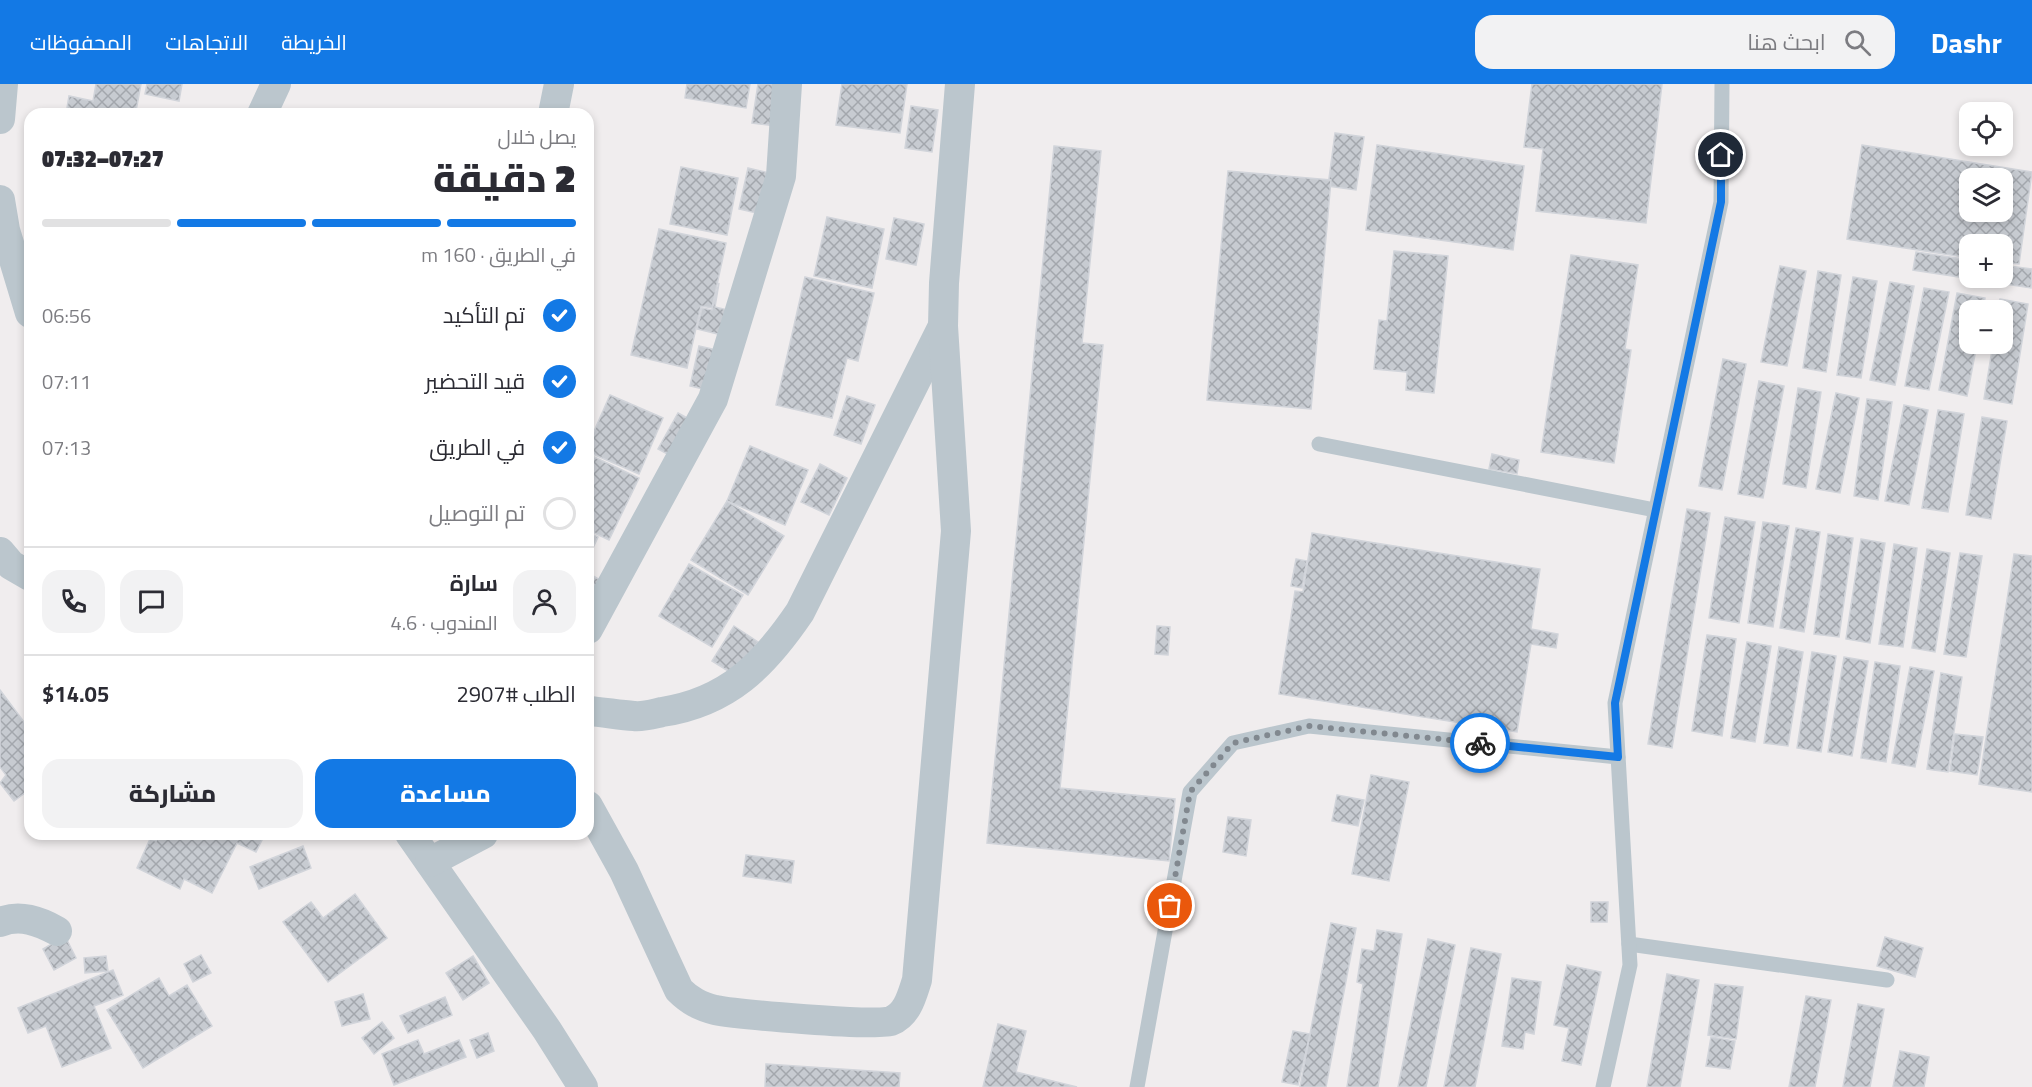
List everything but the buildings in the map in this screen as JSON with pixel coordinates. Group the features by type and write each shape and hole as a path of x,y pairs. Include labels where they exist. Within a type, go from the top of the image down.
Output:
{"street":[{"path":"0,119 3,84"},
{"path":"265,108 276,84"},
{"path":"554,108 559,84"},
{"path":"594,618 713,399 781,176 787,84"},
{"path":"594,817 624,872 679,990 692,1003 716,1010 864,1024 891,1022 910,1004 917,980 956,531 943,326 944,283 960,84"},
{"path":"0,200 4,230 24,292"},
{"path":"594,712 636,716 675,710 712,699 751,673 775,649 800,612 943,326"},
{"path":"0,552 11,565 24,573"},
{"path":"414,840 547,1029 583,1087"},
{"path":"429,862 471,840"},
{"path":"0,922 16,918 31,920 57,931"}],"lane":[{"path":"1603,1087 1630,965 1615,703 1721,202 1722,84"},
{"path":"1319,444 1655,510"},
{"path":"1137,1087 1190,792 1233,743 1309,726 1618,757"},
{"path":"1629,944 1887,980"}],"way so far":[{"path":"1170,906 1190,792 1233,743 1309,726 1480,743"}],"route":[{"path":"1480,743 1618,757 1615,703 1721,202 1721,155"}]}
